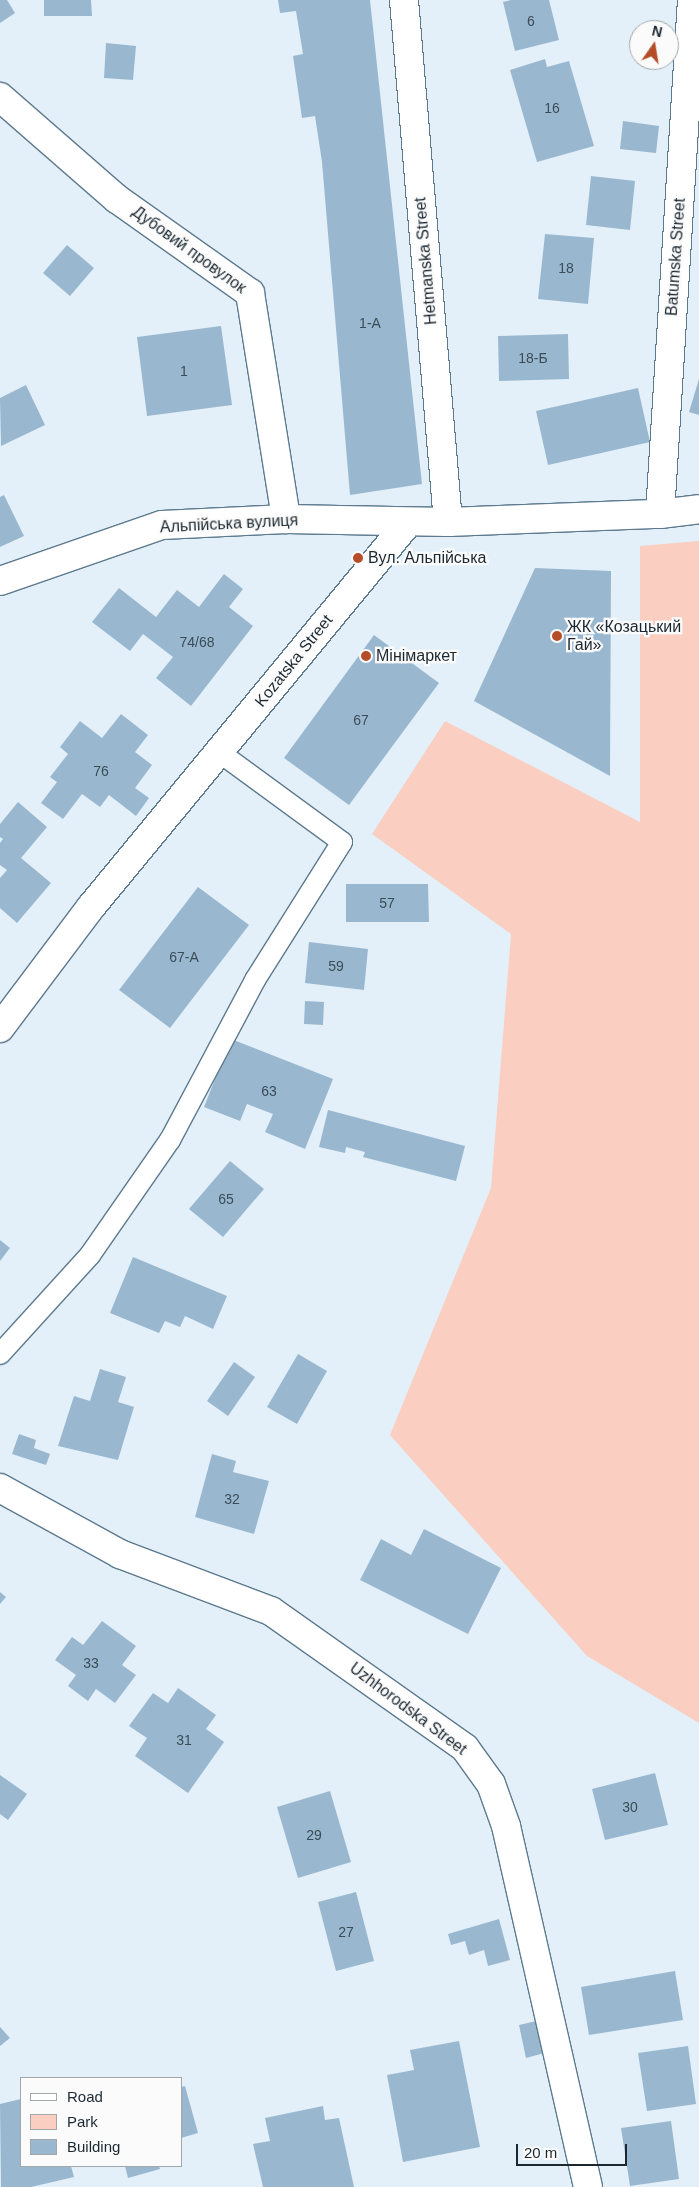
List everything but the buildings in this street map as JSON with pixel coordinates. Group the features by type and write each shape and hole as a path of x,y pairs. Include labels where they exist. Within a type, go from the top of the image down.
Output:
{"street":[{"name":"Hetmanska Street","path":"404,0 448,522"},
{"name":"Batumska Street","path":"660,514 692,0"},
{"name":"Дубовий провулок","path":"0,97 118,199 250,293 286,519"},
{"path":"407,524 660,514 699,509"},
{"name":"Альпійська вулиця","path":"0,581 162,525 286,519 407,524"},
{"name":"Kozatska Street","path":"0,1028 91,907 407,524"},
{"name":"Uzhhorodska Street","path":"0,1488 120,1554 271,1611 465,1748 491,1784 506,1826 588,2187"}],"lane":[{"path":"0,1354 90,1255 170,1140 255,980 342,842 219,752"}],"green space":[{"path":"699,541 699,1723 587,1656 390,1435 491,1188 511,934 372,834 445,721 640,822 640,546"}],"place":[{"name":"Вул. Альпійська","path":"358,558"},
{"name":"ЖК «Козацький Гай»","path":"557,636"},
{"name":"Мінімаркет","path":"366,656"}]}
